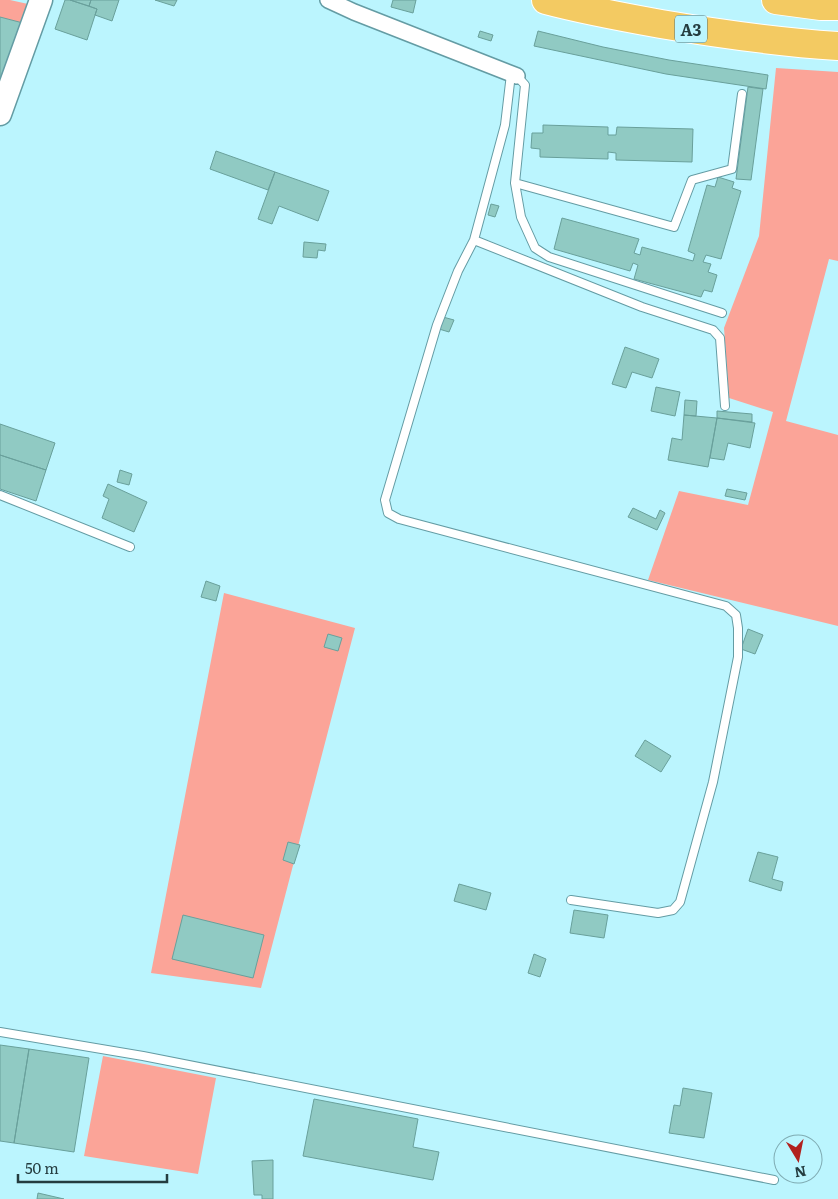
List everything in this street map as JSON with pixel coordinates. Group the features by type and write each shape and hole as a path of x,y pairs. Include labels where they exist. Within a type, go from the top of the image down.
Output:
{"highway":[{"name":"A3","path":"546,0 563,5 725,35 838,46"},
{"path":"776,0 821,6 838,6"}],"street":[{"path":"0,114 41,0"},
{"path":"328,0 514,75"}],"lane":[{"path":"514,75 525,85 515,183 521,217 535,248 549,257 722,313"},
{"path":"514,75 505,125 474,240 458,271 437,325 385,500 388,513 400,519 726,606 736,615 738,628 738,657 713,782 680,902 673,910 658,913 571,900"},
{"path":"515,183 674,227 692,180 732,169 742,94"},
{"path":"474,240 642,307 714,330 720,338 725,406"},
{"path":"0,495 130,547"},
{"path":"0,1032 143,1056 773,1180"}],"shaded area":[{"path":"0,0 28,4 0,83"},
{"path":"776,68 838,72 838,261 829,259 786,421 838,435 838,626 648,580 679,491 748,505 773,412 729,398 724,328 759,236"},
{"path":"224,593 355,628 261,988 151,973"},
{"path":"103,1056 216,1078 198,1174 84,1156"}],"building":[{"path":"65,0 97,9 87,40 55,29"},
{"path":"70,0 91,0 89,6"},
{"path":"91,0 119,0 112,21 95,15 97,9 89,6"},
{"path":"155,0 177,0 174,6"},
{"path":"393,0 416,0 413,13 391,7"},
{"path":"0,17 23,23 0,85"},
{"path":"480,31 493,35 491,41 478,37"},
{"path":"538,31 603,47 669,60 768,75 766,89 666,74 534,46"},
{"path":"748,87 763,89 751,180 736,179"},
{"path":"543,125 608,127 608,135 616,135 617,127 693,129 692,162 616,160 616,153 608,152 608,159 540,157 540,149 531,148 532,133 543,133"},
{"path":"216,151 275,172 268,190 210,169"},
{"path":"275,172 329,191 318,221 279,206 272,224 258,219"},
{"path":"718,177 734,182 732,188 741,191 721,259 706,255 703,262 711,264 708,272 717,275 712,292 704,290 701,297 634,279 638,265 633,263 630,271 554,249 562,218 639,239 634,253 640,255 642,247 693,261 695,254 688,251 707,185 715,187"},
{"path":"491,204 499,206 495,217 488,215"},
{"path":"304,242 326,244 325,251 318,250 317,258 303,257"},
{"path":"443,317 454,320 449,332 439,329"},
{"path":"625,347 659,359 652,378 632,372 626,388 612,384"},
{"path":"656,387 680,392 675,416 651,411"},
{"path":"685,400 697,401 696,416 684,415"},
{"path":"717,411 752,414 752,422 717,418"},
{"path":"684,415 717,418 708,467 668,460 672,438 682,440"},
{"path":"717,418 755,423 750,448 728,443 724,460 710,458"},
{"path":"0,424 55,443 46,470 0,455"},
{"path":"0,455 46,470 36,501 0,489"},
{"path":"120,470 132,474 129,485 117,482"},
{"path":"108,484 147,502 134,532 102,518 109,499 103,496"},
{"path":"727,489 747,493 745,500 725,496"},
{"path":"633,508 656,519 660,510 665,513 657,530 628,517"},
{"path":"206,581 220,586 216,601 201,597"},
{"path":"748,629 763,635 755,654 741,649"},
{"path":"328,634 342,638 338,651 324,647"},
{"path":"645,740 671,756 661,772 635,756"},
{"path":"288,842 300,845 294,864 283,860"},
{"path":"758,852 778,857 772,879 783,882 781,891 749,881"},
{"path":"459,884 491,893 486,910 454,901"},
{"path":"574,910 608,915 604,938 570,933"},
{"path":"183,915 264,935 253,978 172,959"},
{"path":"534,954 546,959 540,977 528,973"},
{"path":"0,1045 29,1049 14,1143 0,1141"},
{"path":"29,1049 89,1058 74,1152 14,1143"},
{"path":"683,1088 712,1093 704,1138 669,1133 674,1105 680,1106"},
{"path":"314,1099 418,1119 413,1147 439,1152 433,1180 303,1156"},
{"path":"273,1160 273,1199 262,1199 262,1195 254,1195 252,1161"},
{"path":"38,1193 64,1199 37,1199"}]}
